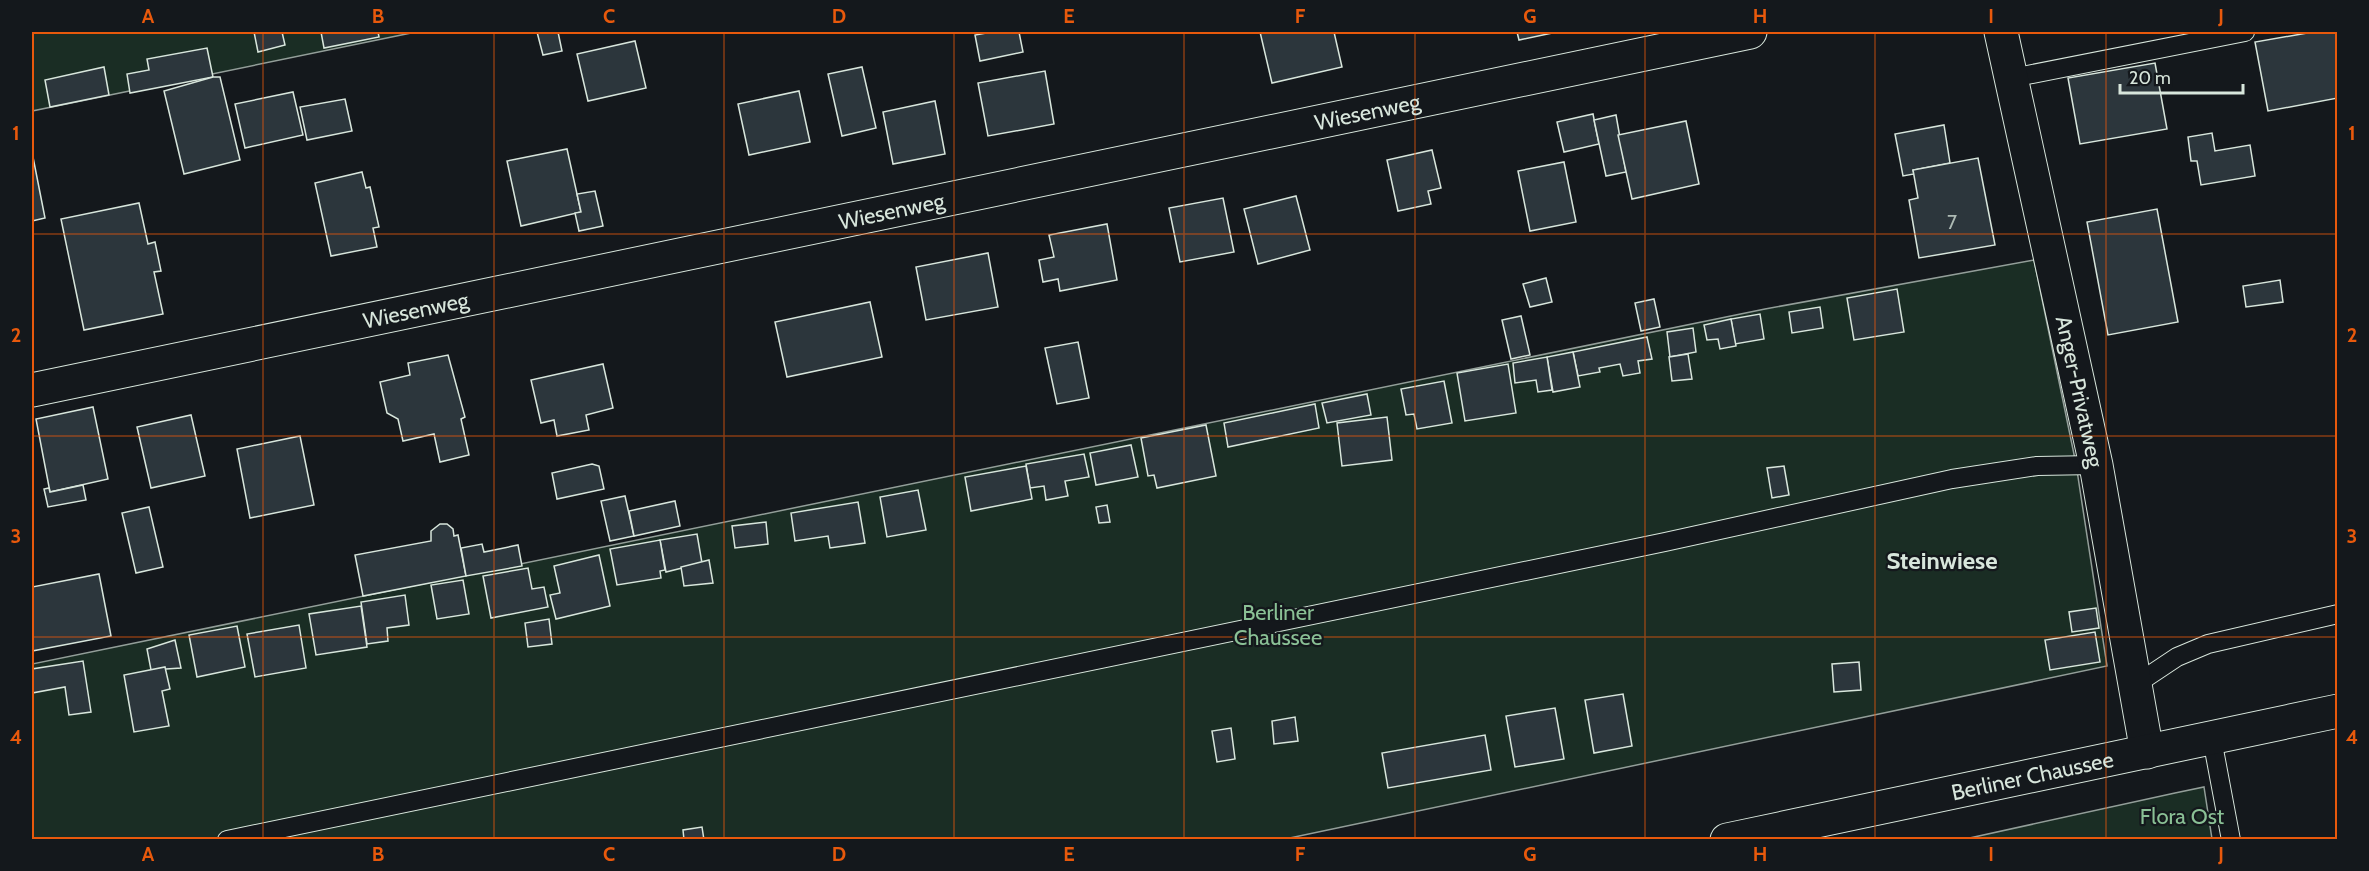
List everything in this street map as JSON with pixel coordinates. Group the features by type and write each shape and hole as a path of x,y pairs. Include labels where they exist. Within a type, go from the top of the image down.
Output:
{"street":[{"name":"Wiesenweg","path":"32,390 1750,32"},
{"name":"Anger-Privatweg","path":"2001,32 2096,465 2147,752"},
{"name":"Berliner Chaussee","path":"1727,840 2337,711"}],"lane":[{"path":"2012,78 2245,32"},
{"path":"227,840 1642,547 1898,489 2017,468 2096,465"},
{"path":"2135,685 2177,657 2208,644 2337,614"},
{"path":"2212,739 2231,840"}],"green space":[{"path":"32,32 416,32 32,111"},
{"name":"Berliner Chaussee","path":"2034,260 2076,464 2107,666 1285,839 32,840 32,664 1765,309"},
{"name":"Flora Ost","path":"2204,787 2212,839 1965,839 2175,793"}],"building":[{"path":"254,32 282,32 285,45 258,52"},
{"path":"321,32 378,32 379,37 324,48"},
{"path":"537,32 558,32 562,51 543,55"},
{"path":"992,32 1019,32 1023,52 980,61 975,35"},
{"path":"1260,32 1334,32 1342,67 1272,83"},
{"path":"1517,32 1557,32 1519,40"},
{"path":"2313,32 2338,32 2338,98 2268,111 2255,42"},
{"path":"635,41 646,88 588,101 577,54"},
{"path":"207,48 213,77 130,93 127,74 149,70 147,59"},
{"path":"2155,63 2167,129 2080,144 2068,78"},
{"path":"104,67 109,95 50,107 45,80"},
{"path":"862,67 876,128 842,136 828,74"},
{"path":"1045,71 1054,124 988,136 978,83"},
{"path":"220,77 240,160 184,174 164,91"},
{"path":"799,91 810,142 749,155 738,104"},
{"path":"293,92 303,135 245,148 235,104"},
{"path":"345,99 352,131 307,140 300,107"},
{"path":"935,101 945,154 893,164 883,112"},
{"path":"1593,114 1599,144 1564,152 1557,122"},
{"path":"1616,115 1626,172 1606,176 1594,120"},
{"path":"1686,121 1699,184 1632,199 1618,135"},
{"path":"1944,125 1950,163 1913,170 1914,174 1903,176 1895,134"},
{"path":"2212,133 2215,151 2250,145 2255,176 2201,185 2197,161 2191,161 2188,137"},
{"path":"567,149 581,212 521,226 507,161"},
{"path":"1432,150 1441,188 1428,191 1431,204 1398,211 1387,160"},
{"path":"32,152 45,218 32,221"},
{"path":"1978,158 1995,245 1919,258 1909,200 1918,198 1913,170"},
{"path":"1564,162 1576,222 1530,231 1518,171"},
{"path":"362,172 366,188 370,187 379,227 373,228 377,247 331,256 315,183"},
{"path":"595,191 603,226 579,231 575,213 581,212 577,194"},
{"path":"1296,196 1310,250 1258,264 1244,209"},
{"path":"1223,198 1234,252 1180,262 1169,208"},
{"path":"139,203 148,244 155,242 161,271 154,272 163,314 84,330 61,219"},
{"path":"2157,209 2178,322 2108,335 2087,222"},
{"path":"1107,224 1117,280 1060,291 1058,279 1043,282 1039,260 1054,257 1049,235"},
{"path":"988,253 998,307 926,320 916,267"},
{"path":"1546,278 1552,302 1530,307 1523,284"},
{"path":"2280,280 2283,302 2246,307 2243,286"},
{"path":"1897,289 1904,332 1854,340 1847,298"},
{"path":"1654,299 1660,327 1641,331 1635,303"},
{"path":"870,302 882,357 787,377 775,322"},
{"path":"1820,307 1823,328 1792,333 1789,312"},
{"path":"1760,314 1764,339 1735,344 1731,319"},
{"path":"1521,316 1530,355 1511,359 1502,320"},
{"path":"1731,319 1736,346 1720,349 1718,339 1707,340 1704,325"},
{"path":"1693,328 1696,352 1670,357 1667,332"},
{"path":"1647,337 1652,359 1638,361 1640,373 1623,376 1620,364 1599,368 1600,372 1578,376 1573,352"},
{"path":"1078,342 1089,398 1057,404 1045,348"},
{"path":"1573,352 1580,387 1553,392 1547,357"},
{"path":"1688,354 1692,379 1672,381 1669,357"},
{"path":"448,355 465,417 461,419 469,455 440,462 434,434 403,441 398,419 387,413 380,382 410,375 408,363"},
{"path":"1547,357 1552,390 1538,392 1536,380 1515,383 1513,363"},
{"path":"603,364 613,408 586,415 589,430 557,436 554,420 541,423 531,380"},
{"path":"1508,364 1516,413 1465,421 1457,373"},
{"path":"1444,381 1452,423 1417,429 1414,414 1406,415 1401,389"},
{"path":"1367,394 1371,415 1327,423 1322,403"},
{"path":"1315,404 1319,428 1228,447 1224,423"},
{"path":"93,407 108,479 50,492 36,419"},
{"path":"191,415 205,476 151,488 137,427"},
{"path":"1387,417 1392,460 1342,466 1337,423"},
{"path":"1206,425 1216,476 1157,488 1154,475 1148,476 1141,438"},
{"path":"300,436 314,505 250,518 237,449"},
{"path":"1131,445 1138,477 1096,485 1090,453"},
{"path":"1084,454 1089,477 1065,481 1068,496 1046,500 1044,486 1030,488 1026,464"},
{"path":"592,464 599,466 604,489 557,499 552,473"},
{"path":"1026,466 1032,499 971,511 965,477"},
{"path":"1784,466 1789,495 1772,498 1767,468"},
{"path":"83,485 86,500 48,507 44,489 49,488 50,492"},
{"path":"918,490 926,530 887,537 880,497"},
{"path":"625,496 634,536 610,541 601,501"},
{"path":"675,501 680,526 634,536 629,511"},
{"path":"858,502 865,543 830,548 828,536 795,541 791,513"},
{"path":"1107,505 1110,522 1099,523 1096,507"},
{"path":"149,507 163,567 136,573 122,513"},
{"path":"766,522 768,544 735,548 732,526"},
{"path":"440,524 447,524 453,529 454,536 458,535 466,576 363,596 355,555 431,541 431,531"},
{"path":"697,534 702,563 666,572 660,540"},
{"path":"660,540 665,570 660,571 661,578 617,585 610,549"},
{"path":"482,544 484,552 518,545 522,566 466,576 461,548"},
{"path":"599,555 610,606 556,619 550,595 560,593 554,566"},
{"path":"709,560 713,583 684,586 681,567"},
{"path":"528,568 532,589 544,587 548,607 491,618 483,576"},
{"path":"99,574 111,636 32,651 32,587"},
{"path":"463,580 469,614 437,619 431,585"},
{"path":"405,595 409,625 387,628 388,641 367,644 361,602"},
{"path":"361,606 367,647 316,655 309,614"},
{"path":"2096,608 2099,628 2072,632 2069,612"},
{"path":"549,619 552,644 528,647 525,623"},
{"path":"299,625 306,668 255,677 247,634"},
{"path":"237,626 245,667 197,677 189,635"},
{"path":"2095,632 2100,662 2050,670 2045,640"},
{"path":"175,640 181,668 151,670 147,649"},
{"path":"83,661 91,712 69,715 65,687 32,693 32,669"},
{"path":"1859,662 1861,690 1834,692 1832,664"},
{"path":"165,667 170,689 162,691 169,726 134,732 124,675"},
{"path":"1623,694 1632,746 1594,753 1585,700"},
{"path":"1555,708 1564,759 1515,767 1506,716"},
{"path":"1295,717 1298,741 1274,744 1272,721"},
{"path":"1231,728 1235,759 1217,762 1212,731"},
{"path":"1485,735 1491,770 1388,788 1382,753"},
{"path":"702,827 704,840 684,840 683,830"}],"district":[{"name":"Steinwiese","path":"1942,561"}]}
